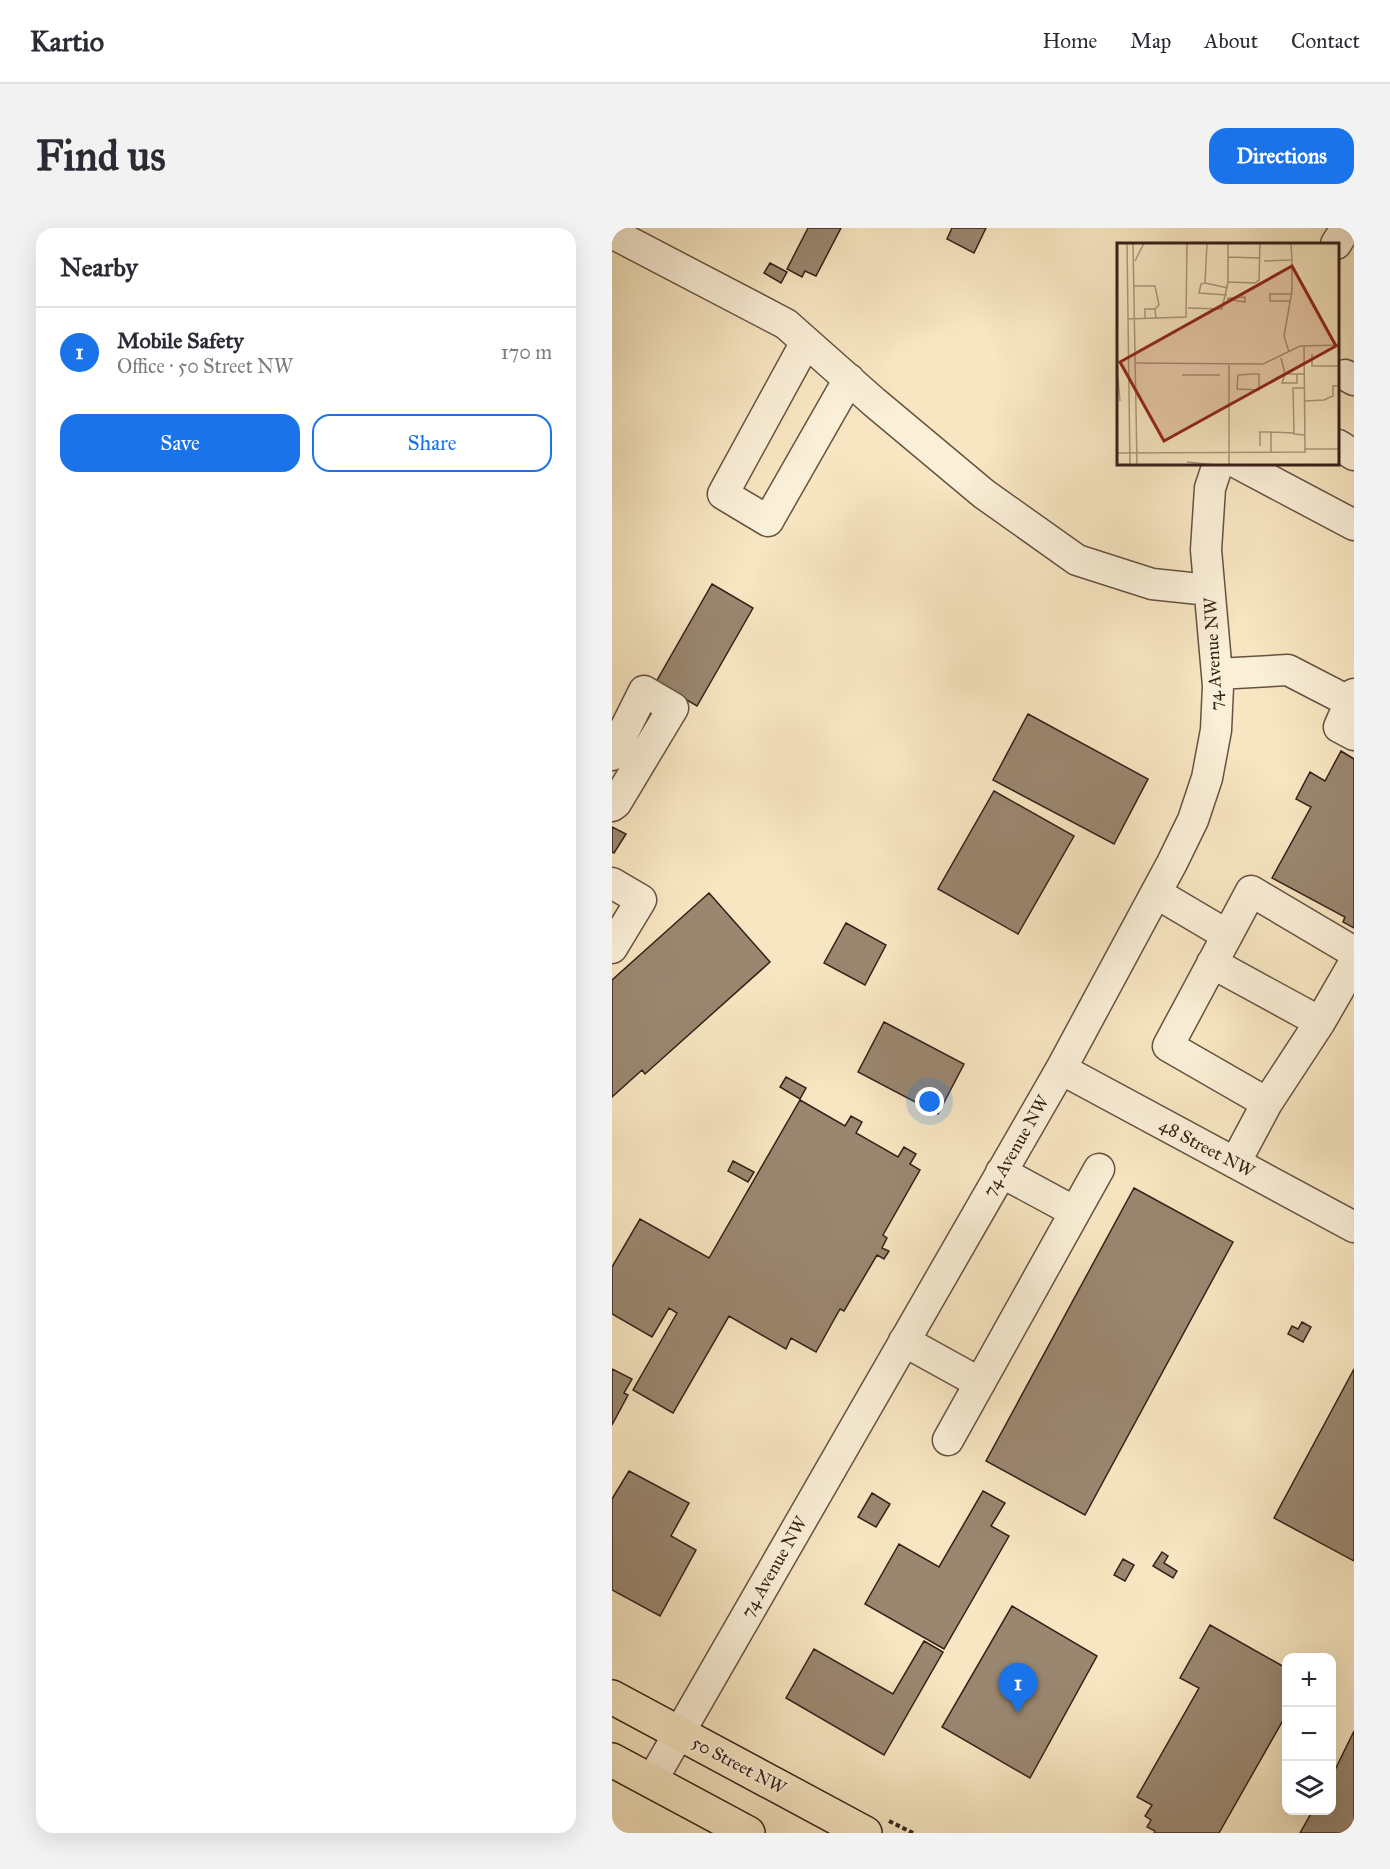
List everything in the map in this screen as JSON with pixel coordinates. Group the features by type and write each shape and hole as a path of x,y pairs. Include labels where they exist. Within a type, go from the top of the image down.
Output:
{"main road":[{"name":"50 Street NW","path":"612,1697 865,1833"},
{"path":"612,1760 748,1833"}],"street":[{"path":"1337,243 1346,228"},
{"path":"612,233 786,324 984,494 1077,560 1152,584 1209,590"},
{"path":"806,342 723,494 768,522 849,379"},
{"path":"1339,447 1354,455"},
{"name":"74 Avenue NW","path":"651,1782 1061,1068 1193,820 1207,778 1216,730 1217,674 1206,550 1210,488 1218,465"},
{"path":"1241,465 1354,525"},
{"path":"1217,674 1288,670 1352,698 1340,727 1354,735"},
{"path":"612,755 644,691 673,708 616,803 612,806"},
{"path":"612,883 641,900 612,948"},
{"path":"1267,1103 1168,1046 1251,891 1354,952"},
{"path":"1156,893 1227,935"},
{"path":"1212,963 1320,1022"},
{"path":"1235,1163 1267,1103 1320,1022 1354,963"},
{"name":"48 Street NW","path":"1061,1068 1354,1227"},
{"path":"948,1440 1099,1169"},
{"path":"1001,1172 1075,1212"},
{"path":"904,1341 980,1383"}],"building":[{"path":"808,228 841,228 816,276 805,271 802,277 787,269"},
{"path":"952,228 986,228 974,253 947,239"},
{"path":"770,263 787,272 781,283 764,273"},
{"path":"712,584 753,608 697,706 656,682"},
{"path":"1028,714 1148,779 1114,844 993,780"},
{"path":"1341,751 1354,759 1354,928 1343,922 1345,917 1272,878 1311,807 1296,799 1310,772 1325,781"},
{"path":"994,791 1074,836 1018,934 938,889"},
{"path":"612,827 626,834 614,853 612,852"},
{"path":"709,893 770,962 645,1074 642,1070 612,1097 612,980"},
{"path":"846,923 886,945 865,985 824,963"},
{"path":"884,1022 964,1064 938,1114 858,1072"},
{"path":"786,1077 806,1088 800,1099 780,1087"},
{"path":"800,1100 845,1126 851,1116 862,1122 856,1133 898,1157 904,1147 916,1154 910,1164 920,1170 883,1235 887,1238 882,1248 889,1251 884,1259 877,1255 844,1311 840,1309 816,1352 791,1338 786,1349 729,1316 673,1413 633,1390 677,1313 669,1308 652,1337 612,1314 612,1267 640,1219 709,1258"},
{"path":"733,1161 754,1172 748,1182 728,1171"},
{"path":"1134,1188 1233,1242 1085,1515 986,1461"},
{"path":"1302,1322 1311,1327 1303,1342 1288,1334 1292,1326 1298,1329"},
{"path":"612,1369 632,1379 624,1393 628,1395 612,1425"},
{"path":"1354,1369 1354,1561 1274,1518"},
{"path":"629,1471 689,1503 671,1536 696,1550 660,1616 612,1590 612,1499"},
{"path":"983,1491 1005,1503 991,1526 1009,1536 944,1649 865,1604 899,1544 939,1567"},
{"path":"872,1493 890,1504 876,1527 858,1517"},
{"path":"1162,1552 1168,1556 1164,1563 1177,1571 1173,1578 1153,1566"},
{"path":"1123,1559 1134,1565 1125,1581 1114,1575"},
{"path":"1012,1606 1097,1656 1030,1778 942,1727"},
{"path":"1210,1625 1282,1666 1282,1722 1219,1833 1154,1833 1155,1831 1147,1827 1151,1820 1145,1816 1152,1805 1137,1797 1199,1688 1180,1678"},
{"path":"924,1641 943,1652 884,1755 786,1698 814,1649 893,1694"},
{"path":"1354,1731 1354,1833 1300,1833 1310,1815 1336,1815 1336,1768"}],"place":[{"name":"Mobile Safety","path":"1018,1713"}]}
